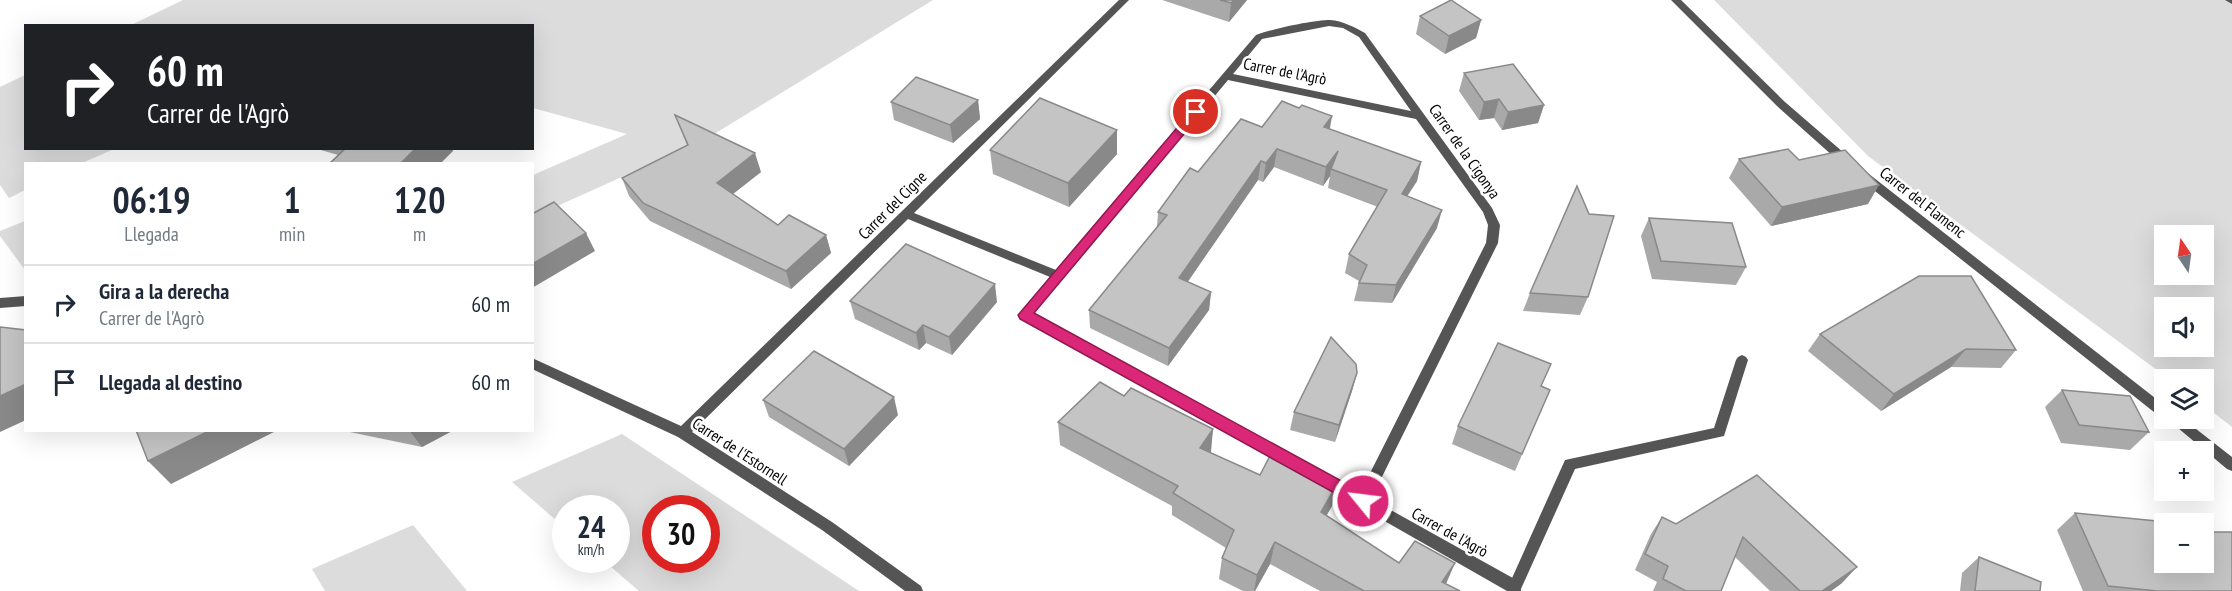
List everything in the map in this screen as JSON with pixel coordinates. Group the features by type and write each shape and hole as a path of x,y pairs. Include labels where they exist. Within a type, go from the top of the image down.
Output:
{"street":[{"name":"Carrer del Cigne","path":"683,433 1124,0"},
{"name":"Carrer del Flamenc","path":"1676,0 1781,104 1881,191 2154,404"},
{"name":"Carrer de la Cigonya","path":"1227,76 1259,38 1309,25 1329,23 1347,26 1362,35 1488,211 1494,225 1492,243 1363,501"},
{"name":"Carrer de l'Agrò","path":"1291,462 1024,315 1227,76 1420,116"},
{"path":"907,214 1058,274"},
{"path":"0,303 24,301"},
{"path":"1514,589 1570,464 1719,432 1742,360"},
{"name":"Carrer de l'Estornell","path":"534,364 683,433 827,526 916,591"},
{"path":"2186,429 2232,465"},
{"name":"Carrer de l'Agrò","path":"1312,473 1514,589"}],"shaded area":[{"path":"183,0 933,0 706,139 534,217 534,175 627,134 534,108 534,24 133,24"},
{"path":"1714,0 2232,0 2232,427 2214,413 2214,369 2156,369 1868,156"},
{"path":"24,75 24,150 112,150 84,162 24,162 24,190 9,198 0,185 0,87"},
{"path":"24,221 24,269 0,236 0,231"},
{"path":"622,434 714,495 642,495 642,573 720,573 720,499 859,591 639,591 618,573 630,573 630,495 552,495 552,517 512,482"},
{"path":"413,525 467,591 325,591 312,569"}],"building":[{"path":"1451,0 1481,20 1449,36 1420,16"},
{"path":"1513,64 1544,105 1508,112 1499,99 1484,102 1464,73"},
{"path":"916,77 978,100 950,125 891,102"},
{"path":"1040,98 1117,130 1068,183 990,150"},
{"path":"1282,101 1299,108 1302,105 1332,116 1324,127 1421,162 1402,194 1442,210 1396,285 1359,283 1367,265 1349,254 1387,190 1331,169 1338,151 1326,167 1277,149 1266,163 1261,161 1179,278 1211,292 1169,348 1089,310 1167,215 1158,212 1190,168 1198,172 1241,119 1262,127"},
{"path":"675,115 755,153 717,183 778,225 789,215 826,235 786,271 643,203 622,178 688,145"},
{"path":"1788,149 1799,160 1845,150 1879,185 1782,207 1739,159"},
{"path":"344,150 414,150 402,162 331,162"},
{"path":"1577,186 1589,214 1614,216 1588,297 1530,293"},
{"path":"554,202 586,233 534,263 534,213"},
{"path":"1649,218 1732,223 1746,267 1661,261"},
{"path":"906,244 995,284 949,337 923,325 916,333 850,301"},
{"path":"1919,276 1971,276 2016,350 1966,349 1894,394 1820,334"},
{"path":"0,327 24,330 24,385 0,396"},
{"path":"1331,337 1356,364 1357,373 1339,425 1294,412"},
{"path":"1498,343 1551,364 1541,386 1550,390 1522,454 1458,426"},
{"path":"814,351 894,397 844,449 763,400"},
{"path":"1100,382 1124,396 1131,388 1213,429 1200,448 1260,475 1273,450 1337,484 1321,512 1399,563 1415,541 1455,563 1442,582 1460,591 1364,591 1275,542 1257,575 1222,558 1234,530 1173,493 1178,486 1058,422"},
{"path":"2062,390 2130,396 2149,432 2079,425"},
{"path":"137,432 207,432 148,461"},
{"path":"1757,475 1857,567 1822,591 1800,591 1743,537 1721,591 1686,591 1663,579 1668,566 1645,554 1662,517 1676,524"},
{"path":"2075,513 2154,521 2154,573 2214,573 2214,532 2232,532 2232,591 2157,591 2108,586"},
{"path":"1979,557 2041,582 2040,591 1975,591"}],"route":[{"path":"1196,112 1024,315 1363,501"}]}
